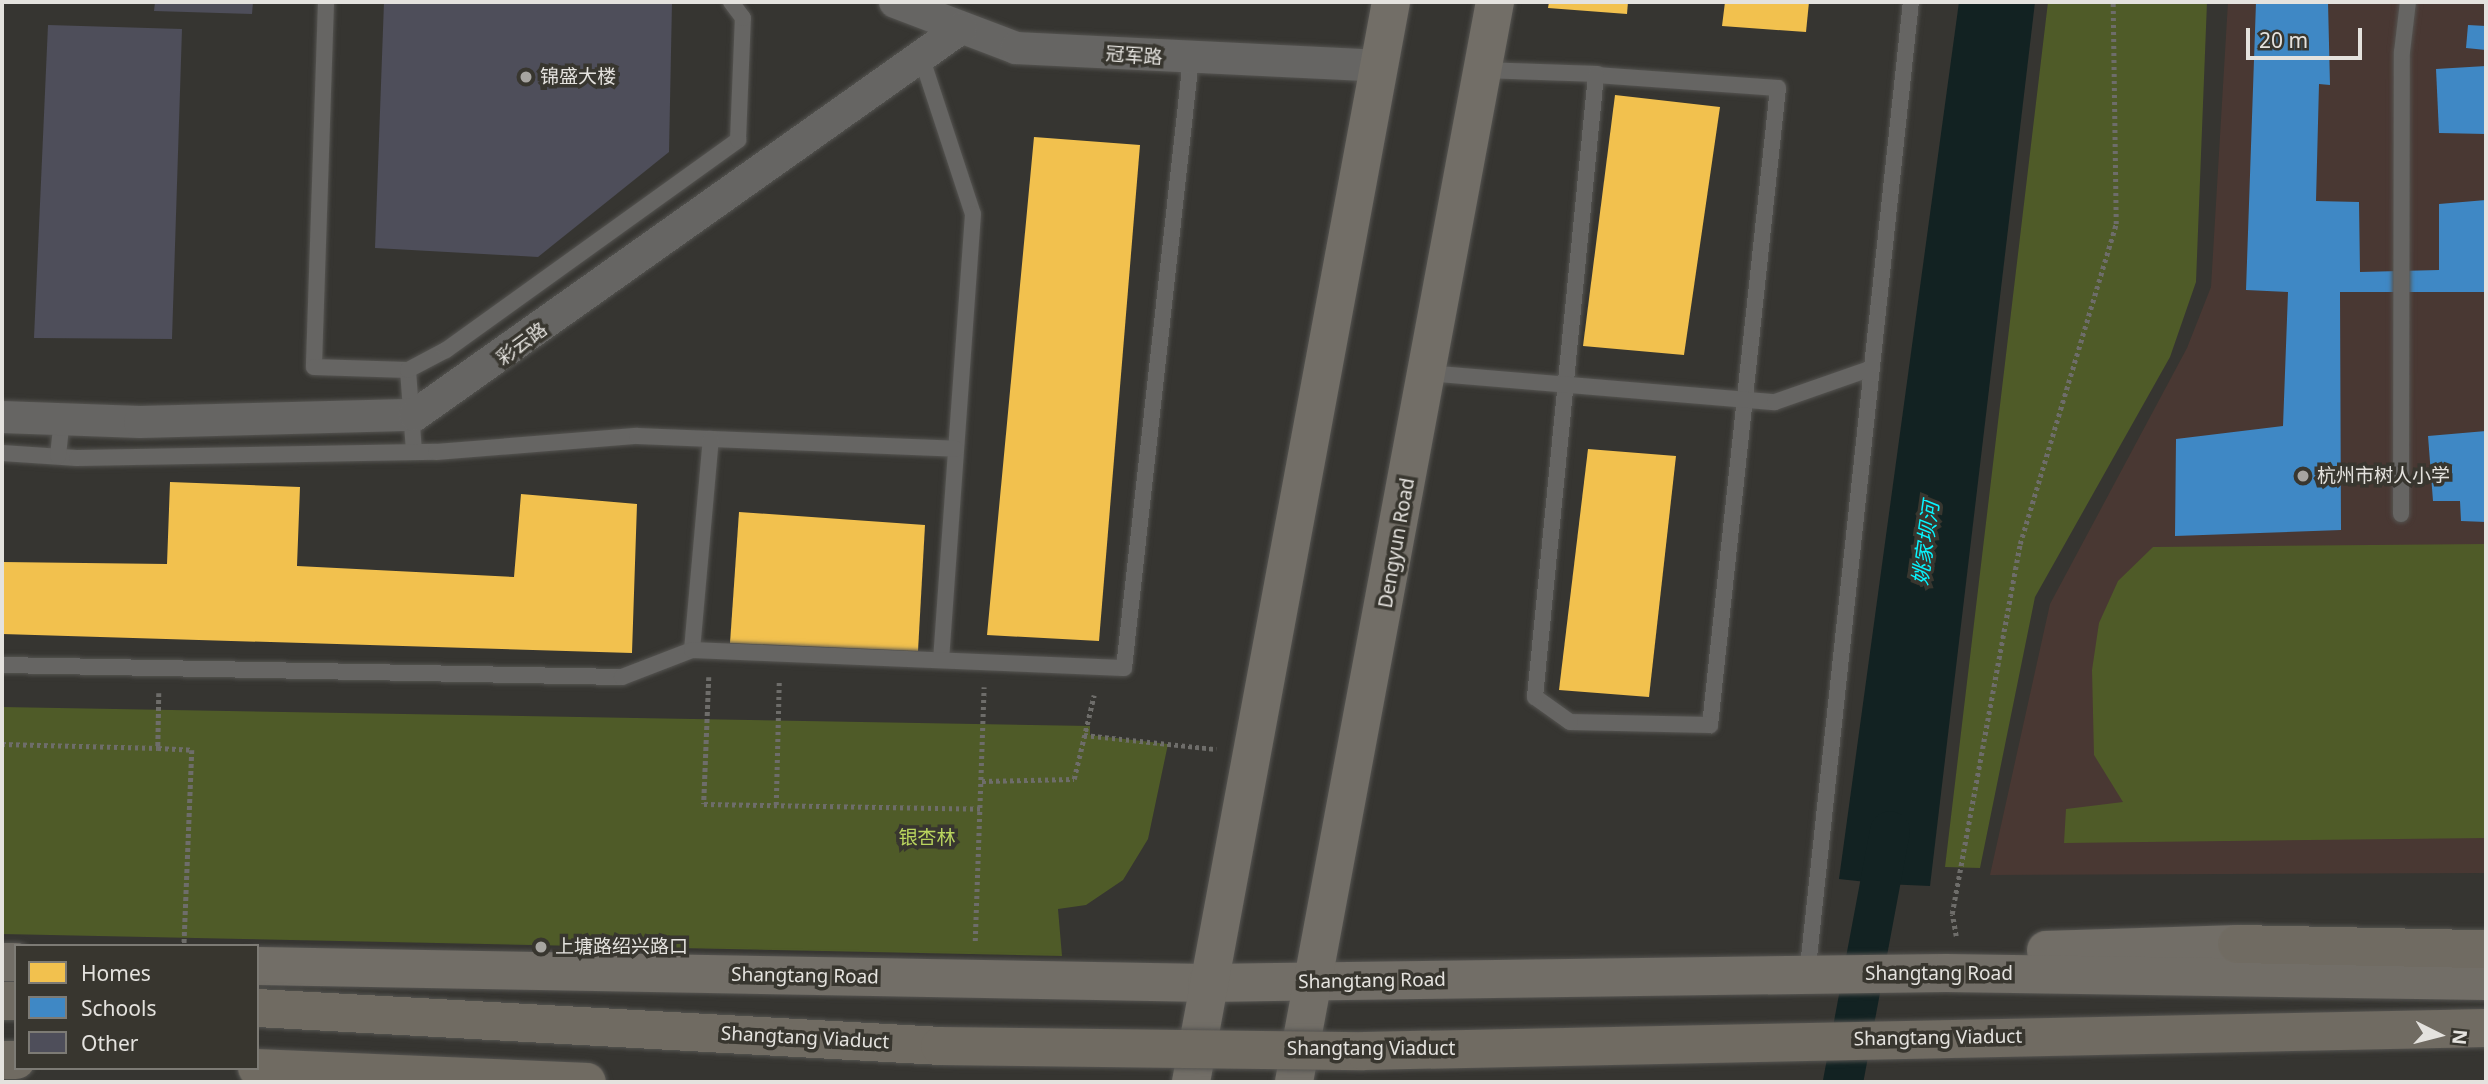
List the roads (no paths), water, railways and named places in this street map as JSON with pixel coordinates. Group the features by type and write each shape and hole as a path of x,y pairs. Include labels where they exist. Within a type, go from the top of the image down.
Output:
{"highway":[{"path":"2237,944 2486,949"},
{"name":"Shangtang Viaduct","path":"259,1008 940,1046 1364,1051 2486,1028"},
{"path":"259,1068 587,1082"}],"main road":[{"path":"1191,1082 1207,983 1391,2"},
{"name":"Dengyun Road","path":"1294,1082 1317,982 1495,2"},
{"path":"1944,969 2019,951 2237,944"},
{"name":"Shangtang Road","path":"259,966 1207,983 1815,976 1944,969 2486,981"}],"street":[{"name":"冠军路","path":"895,2 1016,48 1191,59 1381,65"},
{"name":"彩云路","path":"415,415 961,27"},
{"path":"2,417 62,420 415,415"}],"lane":[{"path":"326,2 314,367 408,370 446,350 738,140 743,18 732,2"},
{"path":"1815,976 1872,368 1911,2"},
{"path":"2401,514 2402,52 2408,2"},
{"path":"922,56 973,214 941,660"},
{"path":"2,665 622,677 692,650 710,650 1124,668 1191,59"},
{"path":"1482,70 1598,74 1778,88 1710,725 1570,722 1535,697 1598,74"},
{"path":"1427,373 1566,387 1775,402 1872,368"},
{"path":"408,370 415,415 414,452"},
{"path":"58,456 62,420"},
{"path":"2,453 58,456 414,452 636,436 956,449"},
{"path":"692,650 711,439"}],"water":[{"path":"1959,2 2035,2 1930,886 1839,879"}],"waterway":[{"name":"姚家坝河","path":"1843,1082 1890,831"}],"place":[{"name":"锦盛大楼","path":"526,77"},
{"name":"杭州市树人小学","path":"2303,476"},
{"name":"上塘路绍兴路口","path":"541,947"}],"park label":[{"name":"银杏林","path":"927,838"}]}
